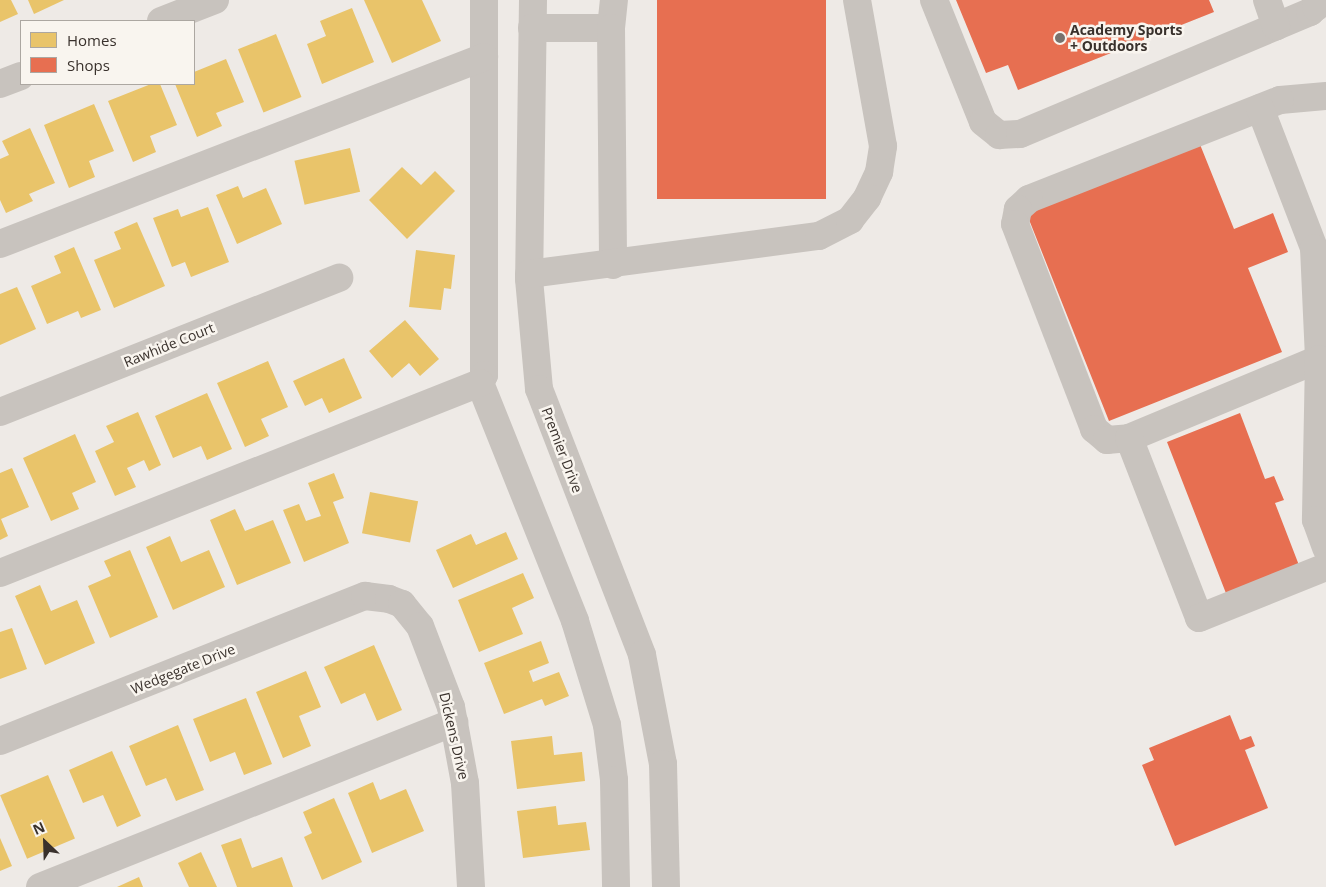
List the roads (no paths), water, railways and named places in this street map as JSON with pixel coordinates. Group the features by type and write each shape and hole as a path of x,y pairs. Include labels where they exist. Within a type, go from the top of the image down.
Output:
{"street":[{"path":"164,20 215,0"},
{"path":"0,573 480,383 484,375 484,0"},
{"name":"Premier Drive","path":"533,0 529,274 539,389 642,655 663,764 666,887"},
{"path":"613,265 610,28 614,0"},
{"path":"529,274 613,265 819,236 850,220 867,198 879,172 883,146 857,0"},
{"path":"934,0 982,122 999,135 1020,134 1310,12 1317,0"},
{"path":"1266,0 1276,26"},
{"path":"532,28 610,28"},
{"path":"0,244 484,57"},
{"path":"0,84 20,76"},
{"path":"1322,357 1129,438 1107,440 1094,429 1015,224 1018,209 1029,199 1280,100 1326,96"},
{"path":"1260,108 1314,248 1322,357 1316,520 1326,548"},
{"name":"Rawhide Court","path":"0,412 339,278"},
{"path":"480,383 575,621 607,725 614,780 616,887"},
{"path":"1129,438 1199,618 1326,567"},
{"name":"Dickens Drive","path":"365,596 389,599 412,613 420,626 454,722 465,783 471,887"},
{"name":"Wedgegate Drive","path":"0,741 365,596"},
{"path":"40,887 454,722"}],"place":[{"name":"Academy Sports + Outdoors","path":"1060,38"}]}
